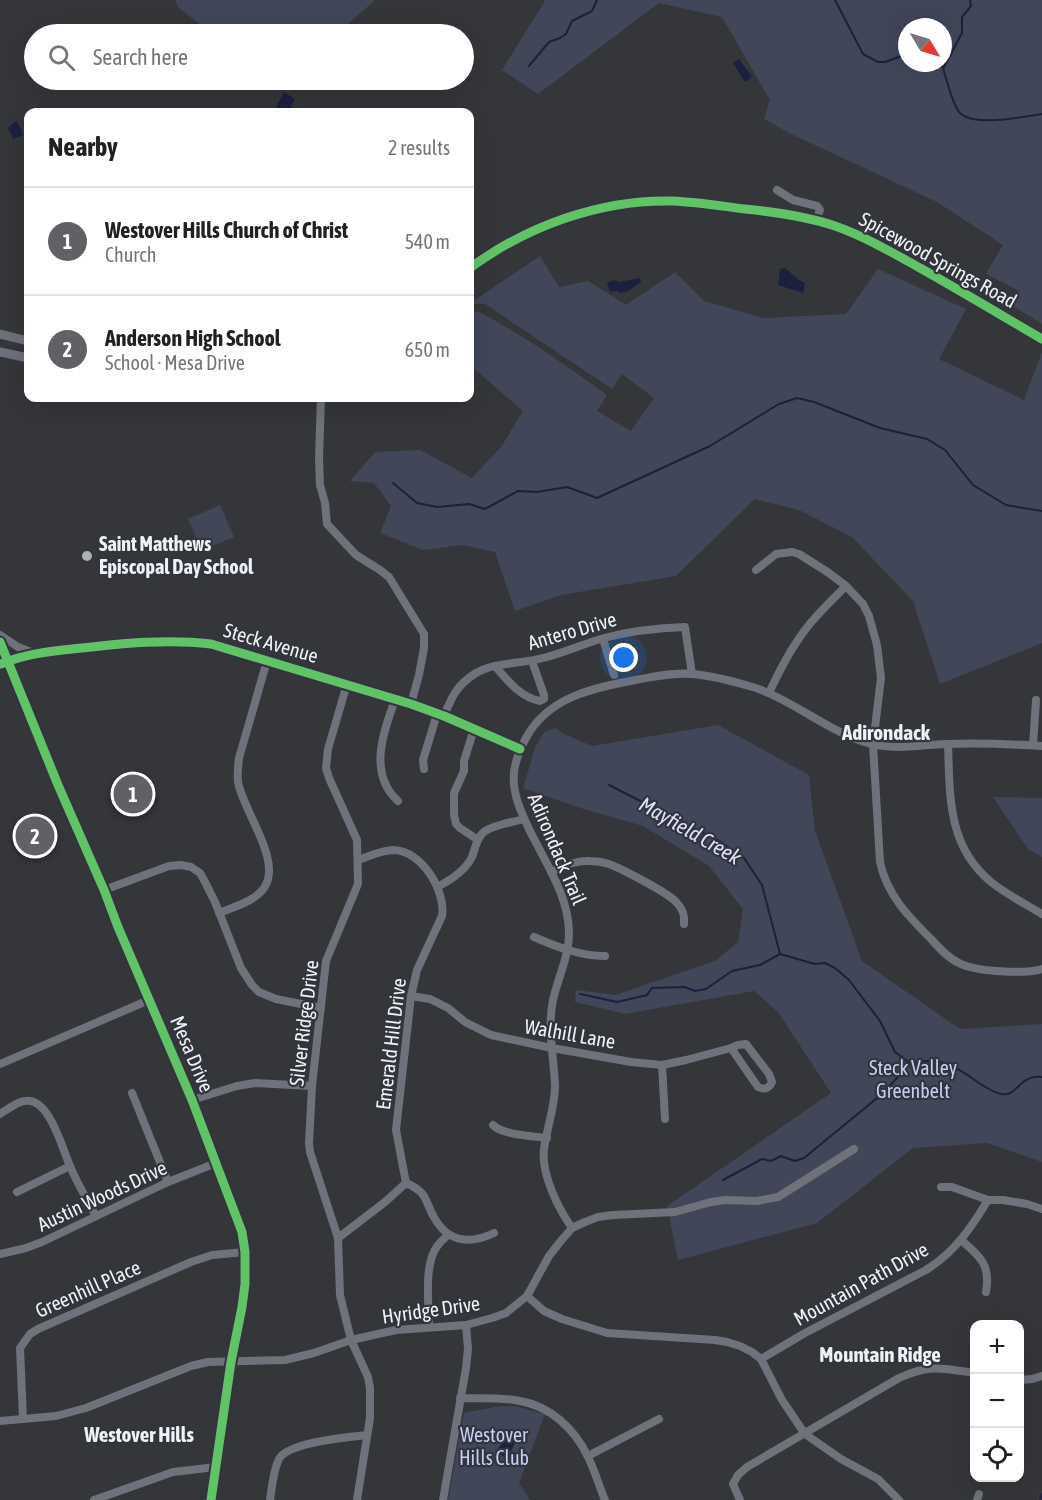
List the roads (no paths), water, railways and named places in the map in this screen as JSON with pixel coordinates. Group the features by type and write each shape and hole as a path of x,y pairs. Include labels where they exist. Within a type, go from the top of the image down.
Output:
{"main road":[{"name":"Spicewood Springs Road","path":"474,265 521,236 570,217 623,204 672,201 788,214 834,225 871,242 1042,339"},
{"path":"0,334 24,340"},
{"path":"24,342 21,344 10,343 2,352 24,357"}],"street":[{"path":"777,190 793,200 817,206 820,210 816,220"},
{"path":"321,402 320,485 327,524 356,555 388,577 424,634 419,675 411,704"},
{"path":"756,570 776,554 792,552 806,557 846,586 863,604 869,616 877,645 881,678 873,744 880,862 883,874 902,909 947,955 963,965 983,970 1001,971 1042,969"},
{"path":"769,693 797,640 818,614 846,586"},
{"name":"Antero Drive","path":"424,769 423,760 441,715 451,697 458,688 478,672 495,666 532,661 635,631 685,627 692,674"},
{"path":"0,635 18,647 35,653"},
{"path":"603,639 614,675"},
{"name":"Steck Avenue","path":"4,662 35,653 102,646 189,641 211,644 411,704 520,749"},
{"name":"Mesa Drive","path":"0,642 4,662 104,890 192,1100 242,1232 245,1284 243,1306 231,1362 211,1500"},
{"path":"219,913 259,893 264,888 269,875 268,855 245,803 238,783 237,771 267,661"},
{"path":"495,666 520,692 540,701 544,699 544,695 532,661"},
{"name":"Adirondack Trail","path":"572,1228 547,1177 544,1151 554,1107 551,1025 553,1003 568,951 569,932 566,906 524,819 514,786 514,771 520,749 542,717 571,696 629,681 692,674 769,693 842,732 873,744 896,747 1003,743 1042,746"},
{"name":"Silver Ridge Drive","path":"347,684 328,750 326,768 357,840 358,884 326,960 312,1086 309,1143 338,1238 340,1295 351,1340 368,1377 370,1388 371,1408 357,1500"},
{"path":"395,700 381,744 381,765 386,786 398,801"},
{"path":"1033,746 1036,700"},
{"path":"474,729 464,761 464,771 454,793 454,815 456,824 478,840"},
{"path":"948,744 953,818 958,836 966,851 992,883 1042,914"},
{"path":"437,887 464,868 471,859 483,832 524,819"},
{"name":"Emerald Hill Drive","path":"358,860 395,850 416,858 437,887 443,910 417,970 411,996 396,1130 405,1184"},
{"path":"551,872 579,861 611,865 669,896 682,909 685,916 684,924"},
{"path":"104,890 169,866 191,867 200,873 241,968 252,985 259,992 276,999 321,1008"},
{"path":"534,937 568,951 605,956"},
{"name":"Walhill Lane","path":"411,996 430,999 448,1008 477,1030 491,1035 631,1062 662,1065 731,1048"},
{"path":"0,1064 149,1000"},
{"path":"746,1044 769,1074 772,1082 770,1086 766,1089 758,1087 731,1048 746,1044"},
{"path":"662,1065 665,1119"},
{"path":"192,1100 255,1083 312,1086"},
{"path":"132,1093 168,1182"},
{"path":"0,1114 20,1102 35,1102 39,1105 50,1119 70,1166 96,1216"},
{"path":"493,1125 496,1129 546,1138"},
{"name":"Hyridge Drive","path":"0,1421 56,1416 86,1408 191,1366 208,1362 285,1360 351,1340 396,1330 466,1325 492,1318 506,1313 526,1296 549,1256 572,1228 598,1217 675,1212 711,1202 757,1201 778,1197 854,1149"},
{"name":"Austin Woods Drive","path":"0,1254 42,1242 168,1182 216,1163"},
{"path":"17,1192 70,1166"},
{"path":"338,1238 405,1184 421,1192 434,1218 448,1235 468,1240 482,1239 494,1233"},
{"path":"941,1187 952,1187 988,1200 1003,1200 1042,1209"},
{"name":"Mountain Path Drive","path":"761,1359 941,1261 961,1240 988,1200"},
{"path":"429,1327 428,1268 437,1246 448,1235"},
{"path":"961,1240 979,1255 984,1264 988,1281 986,1292"},
{"name":"Greenhill Place","path":"23,1419 20,1348 30,1334 191,1262 212,1255 244,1252"},
{"path":"526,1296 544,1311 607,1333 727,1342 752,1352 761,1359 782,1400 806,1434 841,1459 878,1479 899,1500"},
{"path":"442,1500 466,1368 468,1349 466,1325"},
{"path":"740,1500 733,1484 738,1475 747,1467 899,1378 933,1367 970,1372"},
{"path":"1024,1380 1042,1376"},
{"path":"460,1398 519,1401 540,1407 561,1420 588,1456 605,1500"},
{"path":"588,1456 659,1419"},
{"path":"270,1500 276,1466 282,1454 300,1446 340,1437 367,1435"},
{"path":"94,1500 173,1472 216,1467"}],"water":[{"path":"739,59 752,77 745,82 733,63"},
{"path":"284,92 295,99 290,108 276,107"},
{"path":"16,121 23,135 13,139 8,128"},
{"path":"785,268 805,283 803,293 778,285 780,269"},
{"path":"640,278 641,282 628,291 620,293 610,292 607,283 614,280 619,282"},
{"path":"510,1433 517,1439 507,1459 496,1451"}],"waterway":[{"path":"529,66 549,42 566,34 572,21 592,11 597,0"},
{"path":"835,0 863,54 878,62 898,57"},
{"path":"952,52 962,33 962,17 971,6 970,0"},
{"path":"944,72 957,109 967,117 1000,120 1042,114"},
{"path":"393,483 417,503 437,507 469,504 485,509 518,491 537,492 567,487 597,498 710,446 779,404 797,398 814,402 880,428 927,439 945,450 973,485 1006,505 1042,511"},
{"name":"Mayfield Creek","path":"609,785 719,841 744,858 762,885 780,954 815,964 825,963 835,968 849,980 880,1021 895,1052 910,1063 931,1061 951,1065 988,1089 1001,1094 1011,1092 1028,1079 1042,1077"},
{"path":"580,994 617,1002 647,995 652,988 685,987 695,991 706,989 732,971 760,965 780,954"},
{"path":"723,1180 762,1159 771,1161 781,1156 795,1161 804,1158 882,1094 910,1064"},
{"path":"1040,1500 1042,1494"}],"place":[{"name":"Saint Matthews Episcopal Day School","path":"87,556"},
{"name":"Westover Hills Church of Christ","path":"133,794"},
{"name":"Anderson High School","path":"35,836"}],"district":[{"name":"Adirondack","path":"886,733"},
{"name":"Mountain Ridge","path":"880,1355"},
{"name":"Westover Hills","path":"139,1435"}],"park label":[{"name":"Steck Valley Greenbelt","path":"913,1080"},
{"name":"Westover Hills Club","path":"494,1446"}]}
